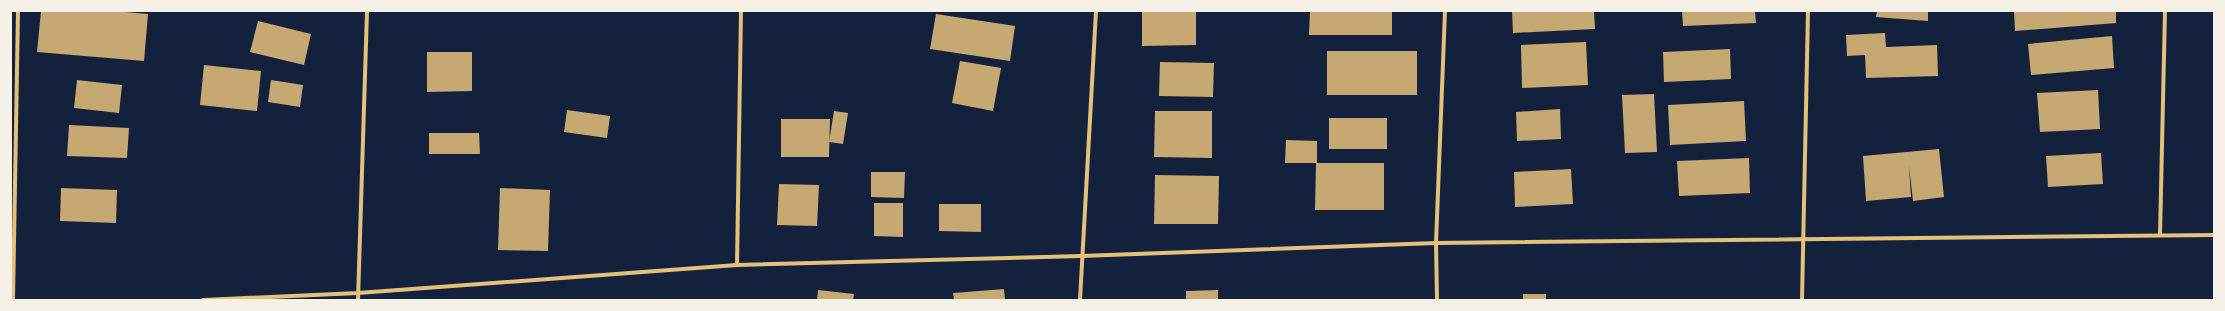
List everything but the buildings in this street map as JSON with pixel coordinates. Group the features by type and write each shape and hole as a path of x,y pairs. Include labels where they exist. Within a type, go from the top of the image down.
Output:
{"street":[{"path":"13,300 18,11"},
{"path":"358,300 367,11"},
{"path":"736,266 741,11"},
{"path":"1080,300 1081,256 1096,11"},
{"path":"1437,300 1436,243 1445,11"},
{"path":"1802,300 1802,238 1808,11"},
{"path":"2160,235 2165,11"},
{"path":"203,300 358,293 736,266 1081,256 1436,243 2214,234"}]}
